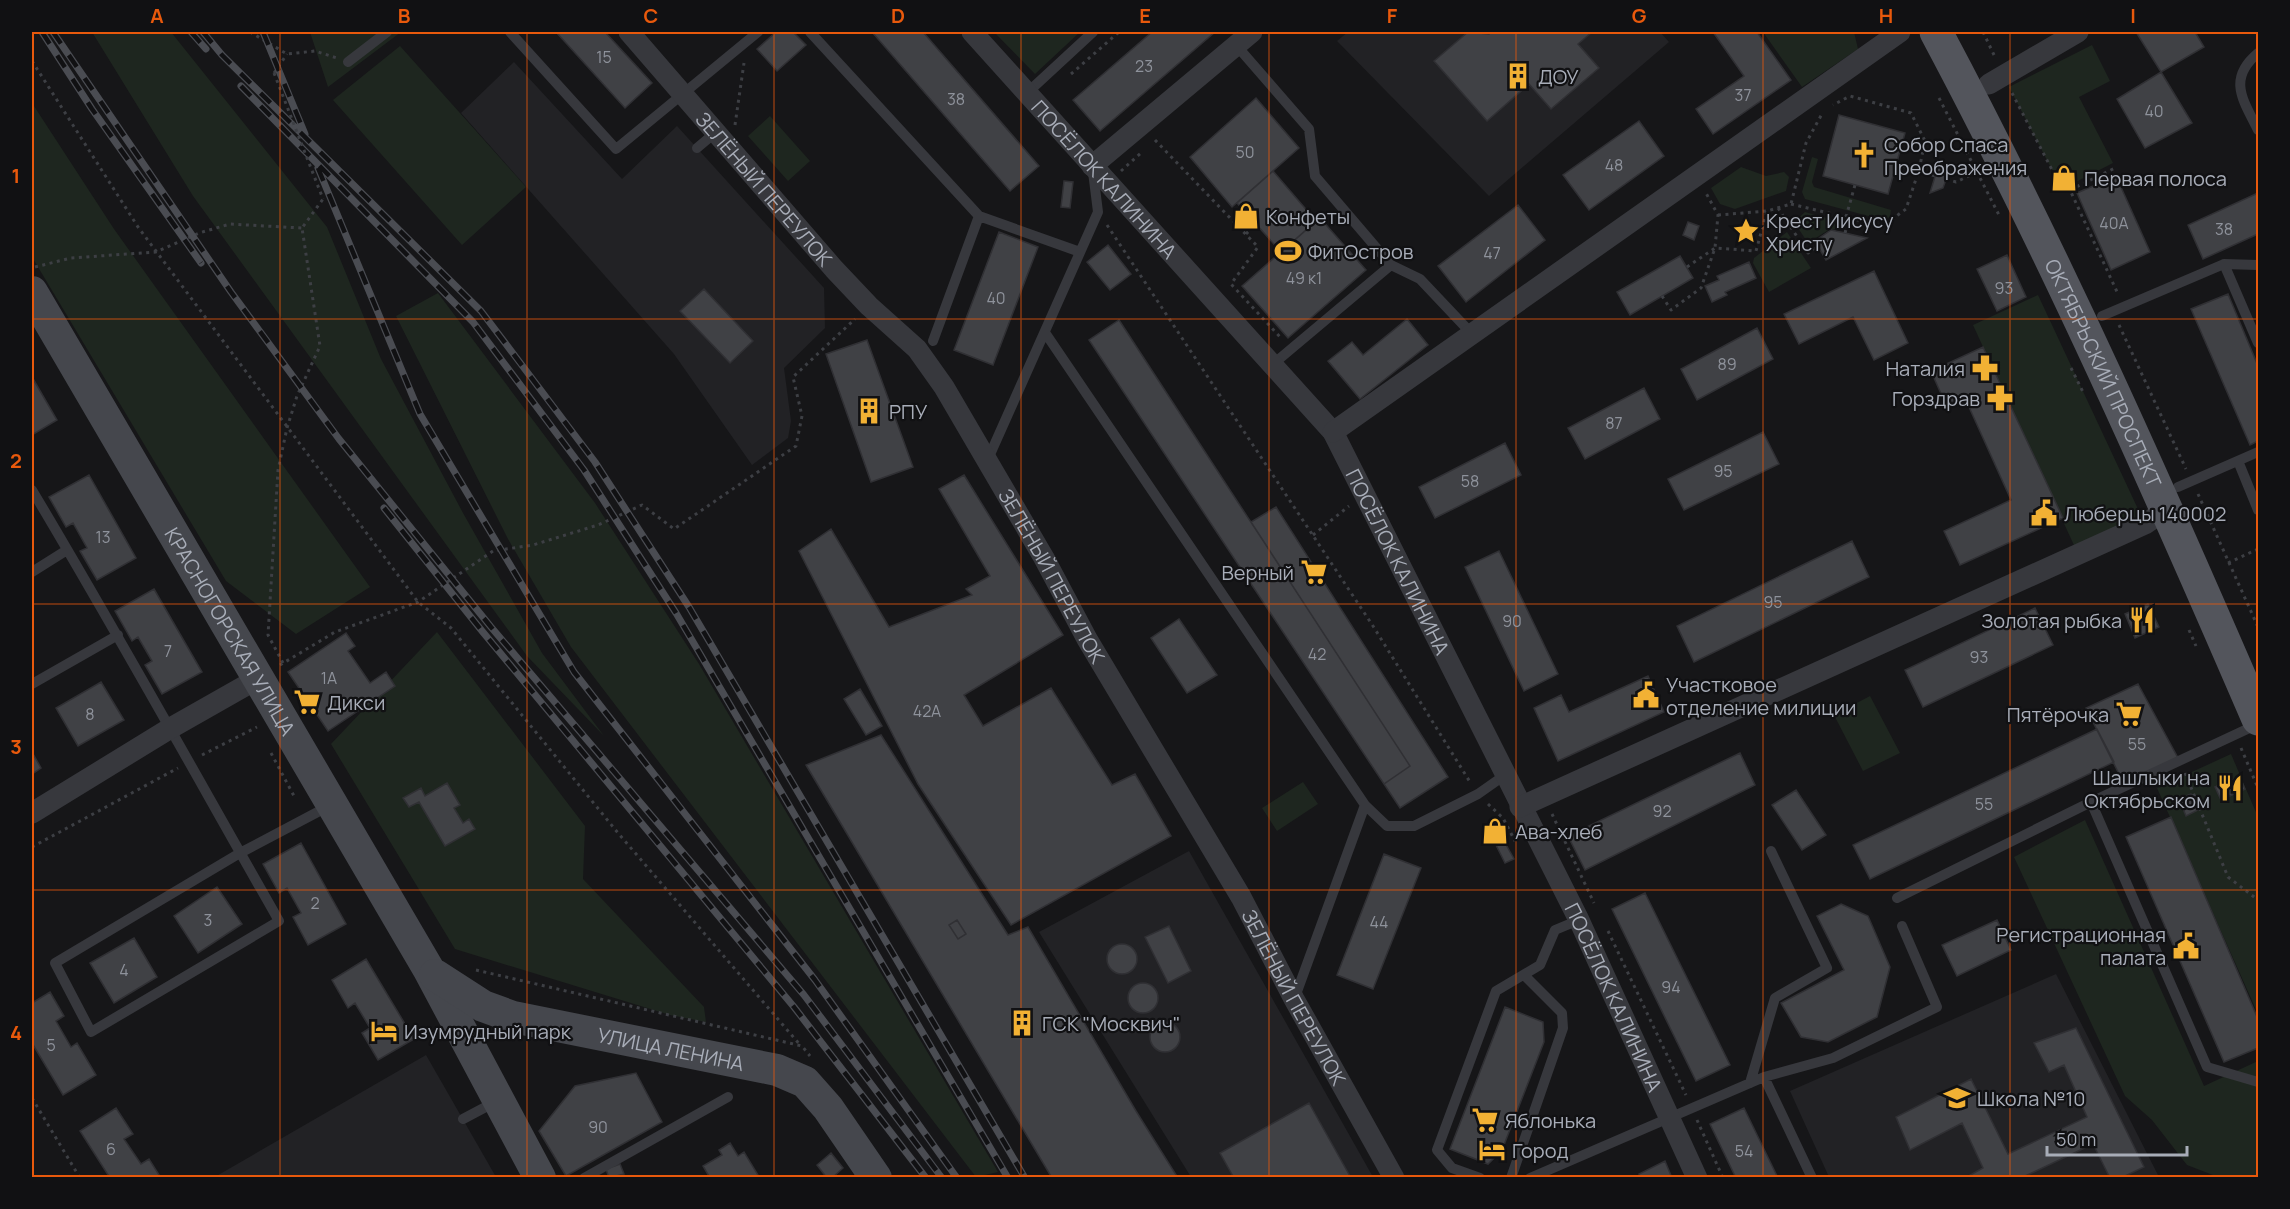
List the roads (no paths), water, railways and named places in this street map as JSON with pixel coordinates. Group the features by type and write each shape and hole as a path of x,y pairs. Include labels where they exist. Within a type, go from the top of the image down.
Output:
{"main road":[{"name":"ОКТЯБРЬСКИЙ ПРОСПЕКТ","path":"1936,32 2179,492 2247,727"},
{"name":"ОКТЯБРЬСКИЙ ПРОСПЕКТ","path":"1960,32 1996,80 2107,314 2179,492 2259,667"}],"street":[{"name":"ЗЕЛЁНЫЙ ПЕРЕУЛОК","path":"629,32 869,306 917,349 944,387 988,459 1087,639 1241,897 1294,999 1394,1178"},
{"name":"ПОСЁЛОК КАЛИНИНА","path":"972,32 1333,432 1520,807 1579,920 1697,1178"},
{"path":"1333,432 1900,32"},
{"path":"1996,80 2078,32"},
{"path":"1092,166 1244,38"},
{"name":"КРАСНОГОРСКАЯ УЛИЦА","path":"32,292 272,670 332,804 429,970 540,1178"},
{"path":"1520,807 2145,524 2179,492"},
{"path":"32,813 169,729 272,670"},
{"name":"УЛИЦА ЛЕНИНА","path":"429,970 454,989 483,1006 513,1017 777,1070 805,1082 828,1108 876,1178"},
{"path":"473,1052 476,1035 483,1025 493,1019 513,1017"}],"lane":[{"path":"348,62 387,32"},
{"path":"510,32 616,149 758,32"},
{"path":"810,32 979,216 1080,252"},
{"path":"1027,93 1093,32"},
{"path":"1244,38 1310,129 1315,176 1391,264 1420,279 1472,334"},
{"path":"2259,53 2240,75 2239,87 2259,130"},
{"path":"697,148 716,132"},
{"path":"988,459 1046,334 1098,212 1092,166"},
{"path":"933,341 979,216"},
{"path":"1272,365 1391,264"},
{"path":"2224,264 2259,343"},
{"path":"2107,314 2224,264 2259,265"},
{"path":"1046,334 1365,805 1387,826 1414,826 1478,794 1505,775"},
{"path":"2179,492 2259,452"},
{"path":"2238,461 2259,510"},
{"path":"32,490 118,635 188,763 240,853 279,921 91,1032 55,963 240,853 332,804"},
{"path":"32,572 67,550"},
{"path":"32,684 118,635"},
{"path":"1897,898 2247,727 2259,724"},
{"path":"2091,802 2207,1067 2259,1082"},
{"path":"1294,999 1365,805"},
{"path":"1750,1083 1775,998 1827,968 1771,851"},
{"path":"1480,1178 1452,1168 1437,1150 1496,991 1540,965 1555,930 1579,920"},
{"path":"1530,1178 1764,1077 1833,1058 1937,1007 1902,926"},
{"path":"1511,1178 1563,1028 1562,1012 1524,975"},
{"path":"1764,1077 1812,1178"},
{"path":"584,1178 728,1097"},
{"path":"463,1119 498,1100"}],"railway":[{"path":"42,32 92,109 201,263"},
{"path":"53,32 231,292 339,439 491,627 804,995 942,1178"},
{"path":"191,32 206,49"},
{"path":"203,32 222,55 481,311 595,462 689,607 1025,1178"},
{"path":"263,32 305,134"},
{"path":"241,86 473,322 584,470 676,613 1008,1178"},
{"path":"318,168 420,414 574,672 815,980 957,1178"},
{"path":"384,508 482,631 794,1007 926,1178"}],"place":[{"name":"ДОУ","path":"1518,76"},
{"name":"Собор Спаса Преображения","path":"1864,155"},
{"name":"Первая полоса","path":"2064,178"},
{"name":"Конфеты","path":"1246,216"},
{"name":"Крест Иисусу Христу","path":"1746,231"},
{"name":"ФитОстров","path":"1288,251"},
{"name":"Наталия","path":"1985,368"},
{"name":"Горздрав","path":"2000,398"},
{"name":"РПУ","path":"869,411"},
{"name":"Люберцы 140002","path":"2044,513"},
{"name":"Верный","path":"1314,572"},
{"name":"Золотая рыбка","path":"2142,620"},
{"name":"Участковое отделение милиции","path":"1646,695"},
{"name":"Дикси","path":"307,702"},
{"name":"Пятёрочка","path":"2129,714"},
{"name":"Шашлыки на Октябрьском","path":"2230,788"},
{"name":"Ава-хлеб","path":"1495,831"},
{"name":"Регистрационная палата","path":"2186,946"},
{"name":"ГСК \"Москвич\"","path":"1022,1023"},
{"name":"Изумрудный парк","path":"384,1031"},
{"name":"Школа №10","path":"1957,1098"},
{"name":"Яблонька","path":"1485,1120"},
{"name":"Город","path":"1492,1150"}]}
